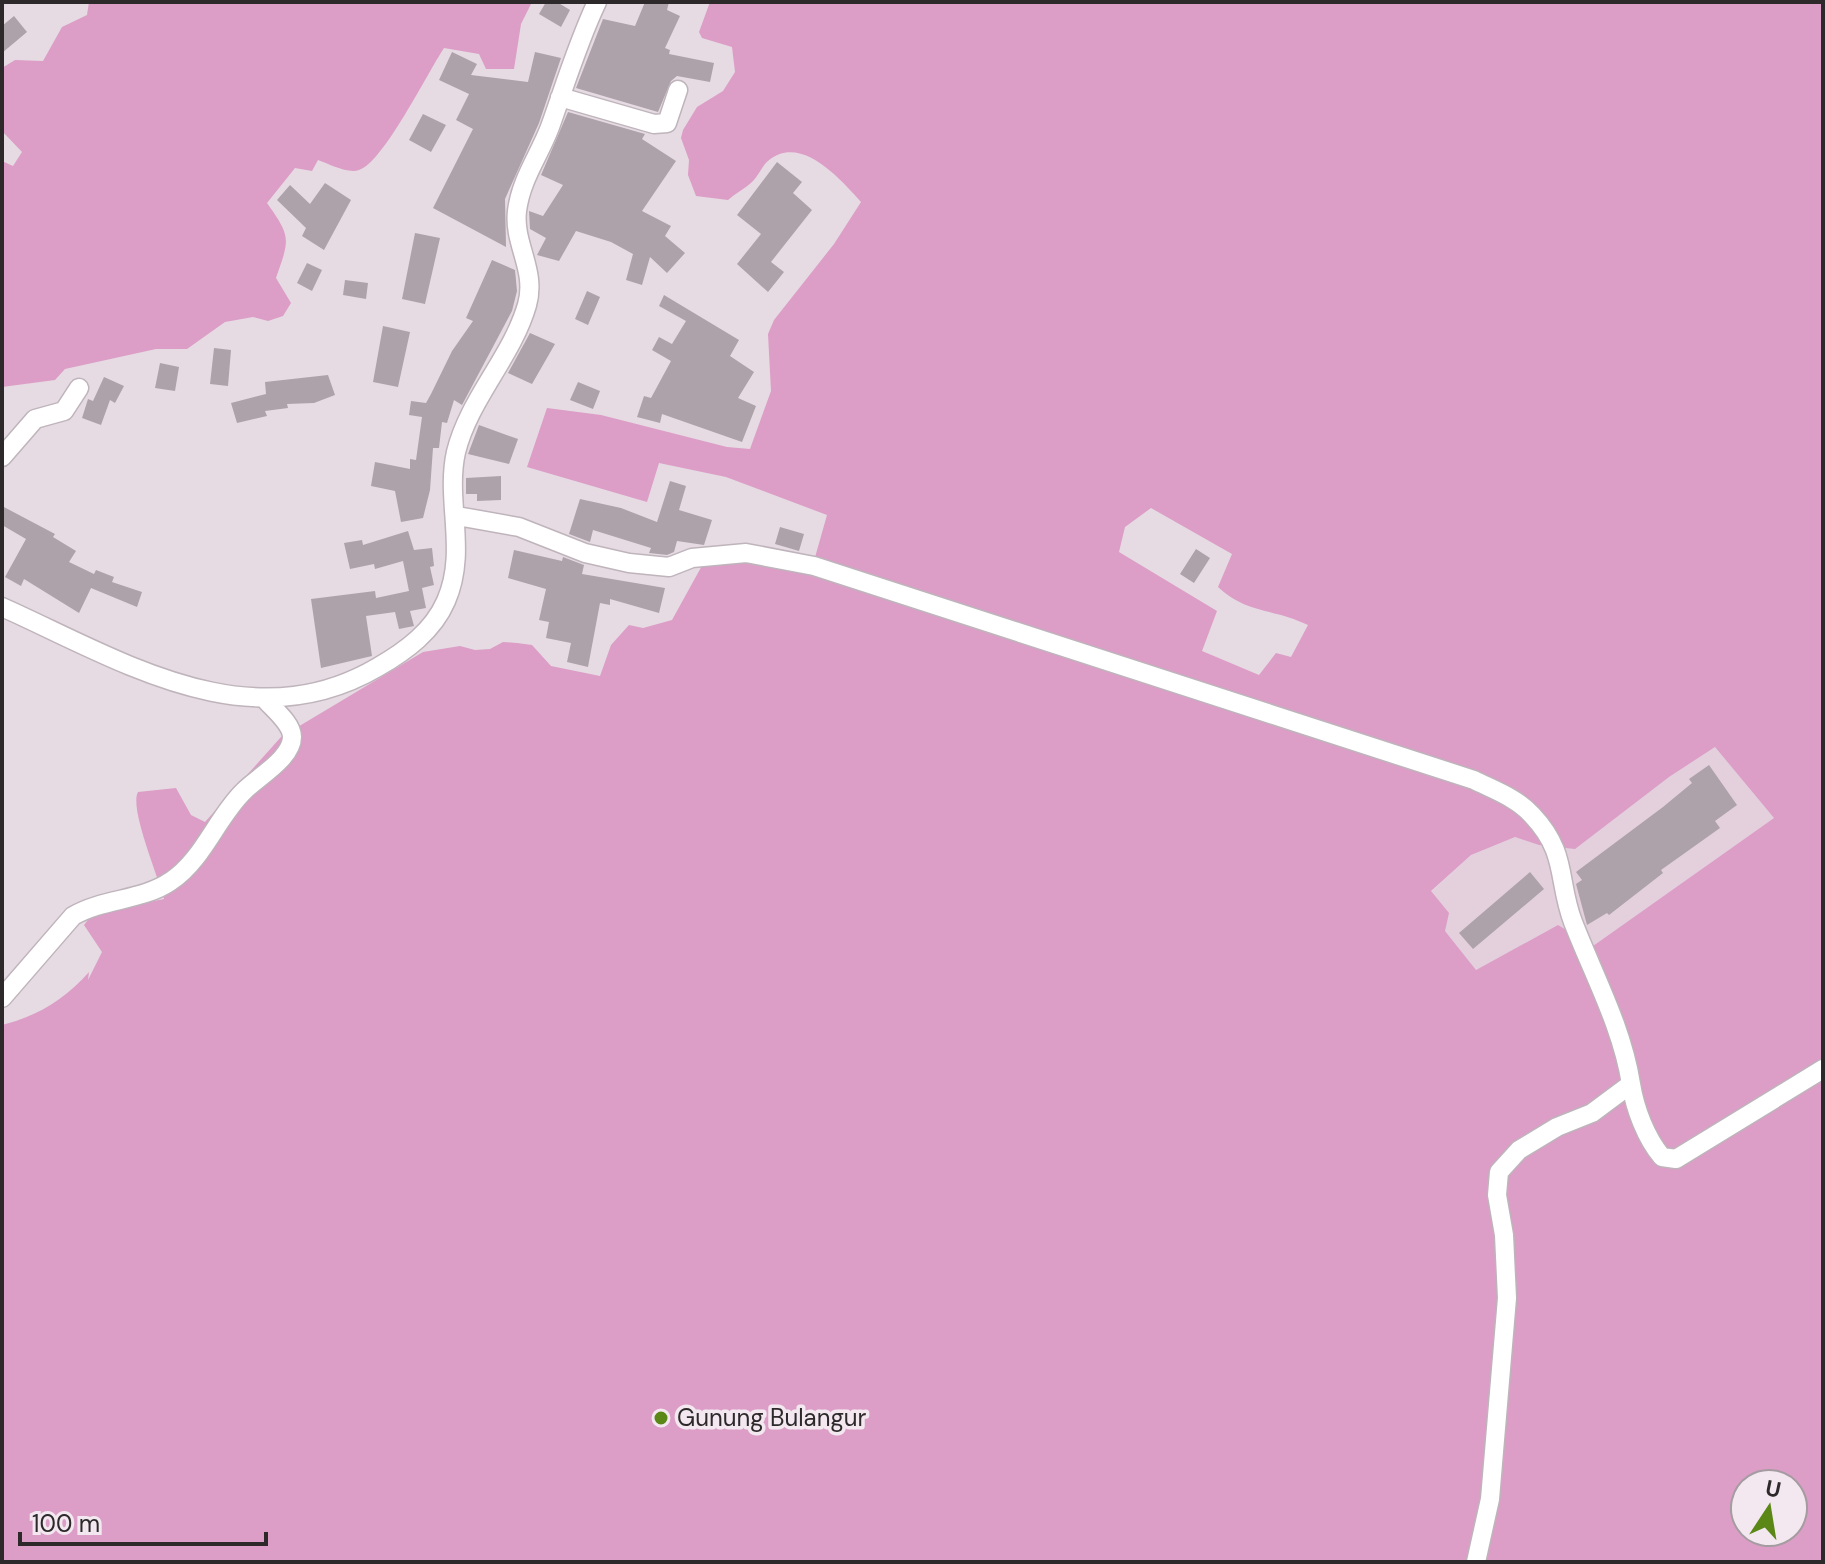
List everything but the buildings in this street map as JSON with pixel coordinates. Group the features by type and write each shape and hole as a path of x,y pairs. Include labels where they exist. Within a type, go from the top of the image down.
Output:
{"street":[{"path":"2,607 144,674 231,697 294,696 365,675 416,642 445,603 456,575 457,516 453,480 462,434 504,358 528,301 531,276 518,234 518,208 526,176 549,128 597,2"},
{"path":"560,97 654,124 667,123 678,90"},
{"path":"2,457 35,419 64,411 79,388"},
{"path":"457,516 519,527 585,553 629,563 669,567 692,558 746,553 814,566 1474,780 1510,797 1534,816 1561,862 1566,902 1627,1055 1634,1103 1655,1149 1662,1157 1676,1159 1823,1069"},
{"path":"2,998 73,916 88,908 158,889 186,869 233,803 291,747 293,734 289,725 264,698"},
{"path":"1476,1562 1490,1499 1507,1298 1504,1235 1497,1195 1499,1172 1519,1150 1557,1127 1592,1113 1631,1084"}],"shaded area":[{"path":"89,2 532,2 521,24 514,69 486,69 479,54 444,48 392,135 369,164 350,171 318,160 312,171 295,168 267,203 286,238 276,278 291,303 283,316 268,321 253,317 225,322 187,349 156,349 65,369 55,380 2,387 2,161 13,166 22,152 2,131 2,68 15,60 43,61 62,27 87,15"},
{"path":"710,2 1823,2 1823,1562 2,1562 2,1025 50,1005 89,972 88,980 102,952 84,925 93,913 164,899 137,812 138,792 176,788 191,815 205,822 281,737 423,652 460,646 475,650 490,649 503,642 532,645 551,666 600,676 611,645 629,625 643,628 672,620 704,562 763,563 810,575 827,515 726,477 659,463 647,502 527,467 547,408 601,415 727,447 750,449 771,391 768,334 774,320 834,244 861,202 843,182 819,163 794,152 768,161 753,181 728,200 696,196 688,175 689,160 681,138 683,130 697,107 723,91 735,72 732,47 702,38 699,32","holes":["1151,508 1232,554 1218,587 1239,602 1308,625 1291,657 1276,653 1259,675 1202,651 1217,611 1119,552 1125,527","1715,747 1774,818 1593,946 1558,925 1476,970 1445,931 1449,913 1431,891 1471,855 1515,837 1539,845 1575,849 1669,777"]},
{"path":"1715,747 1774,818 1593,946 1558,925 1476,970 1445,931 1431,892 1471,855 1515,837 1539,845 1669,777"}],"place":[{"name":"Gunung Bulangur","path":"661,1418"}]}
